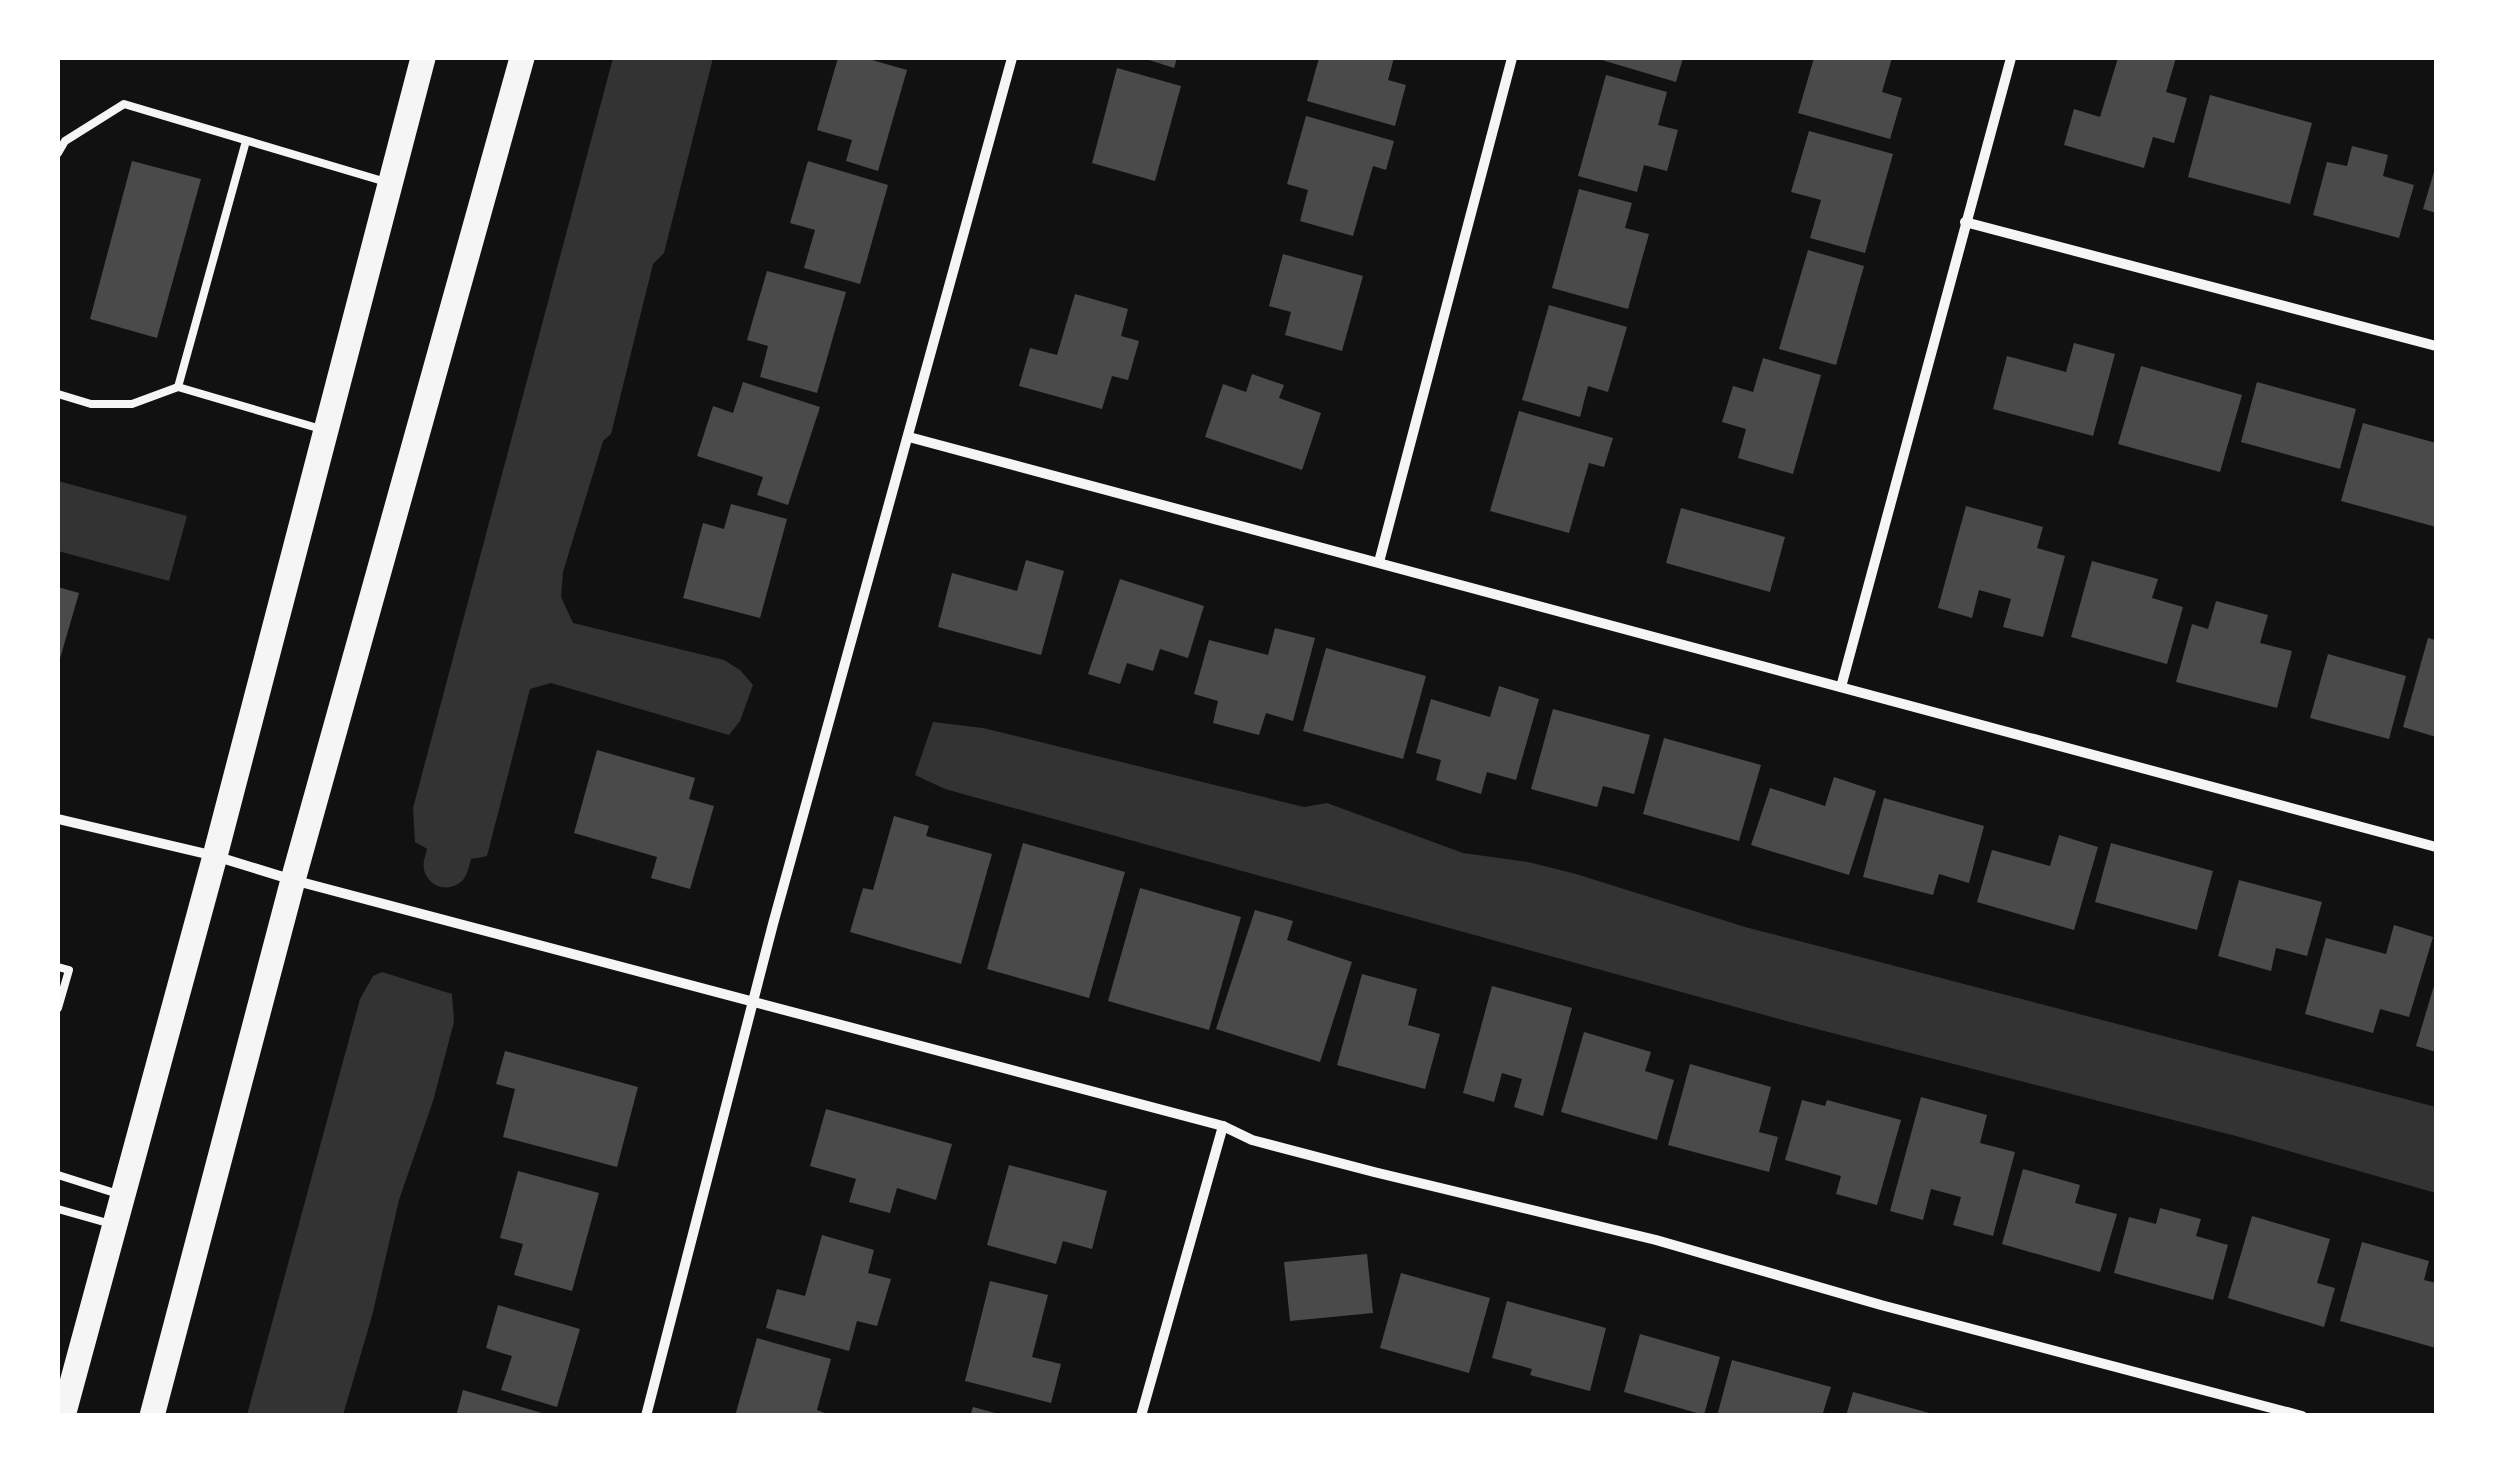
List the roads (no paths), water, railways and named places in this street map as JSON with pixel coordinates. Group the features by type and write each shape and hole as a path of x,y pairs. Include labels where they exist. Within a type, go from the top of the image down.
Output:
{"main road":[{"path":"62,1416 215,856 423,58"},
{"path":"152,1416 293,880 522,58"}],"street":[{"path":"646,1416 754,1002 1012,58"},
{"path":"1379,562 1512,58"},
{"path":"1840,688 2011,58"},
{"path":"1965,222 2436,346"},
{"path":"908,437 2436,847"},
{"path":"58,818 215,856 293,880 1223,1126 1252,1140 1656,1240 1881,1305 2302,1416"},
{"path":"1141,1416 1223,1126"}],"lane":[{"path":"58,153 65,141 124,104 390,183"},
{"path":"178,387 246,141"},
{"path":"58,394 91,404 132,404 178,387 326,430"},
{"path":"58,966 69,970 58,1008"},
{"path":"58,1175 122,1195"},
{"path":"58,1209 114,1225"}],"waterway":[{"path":"446,865 465,797"}]}
